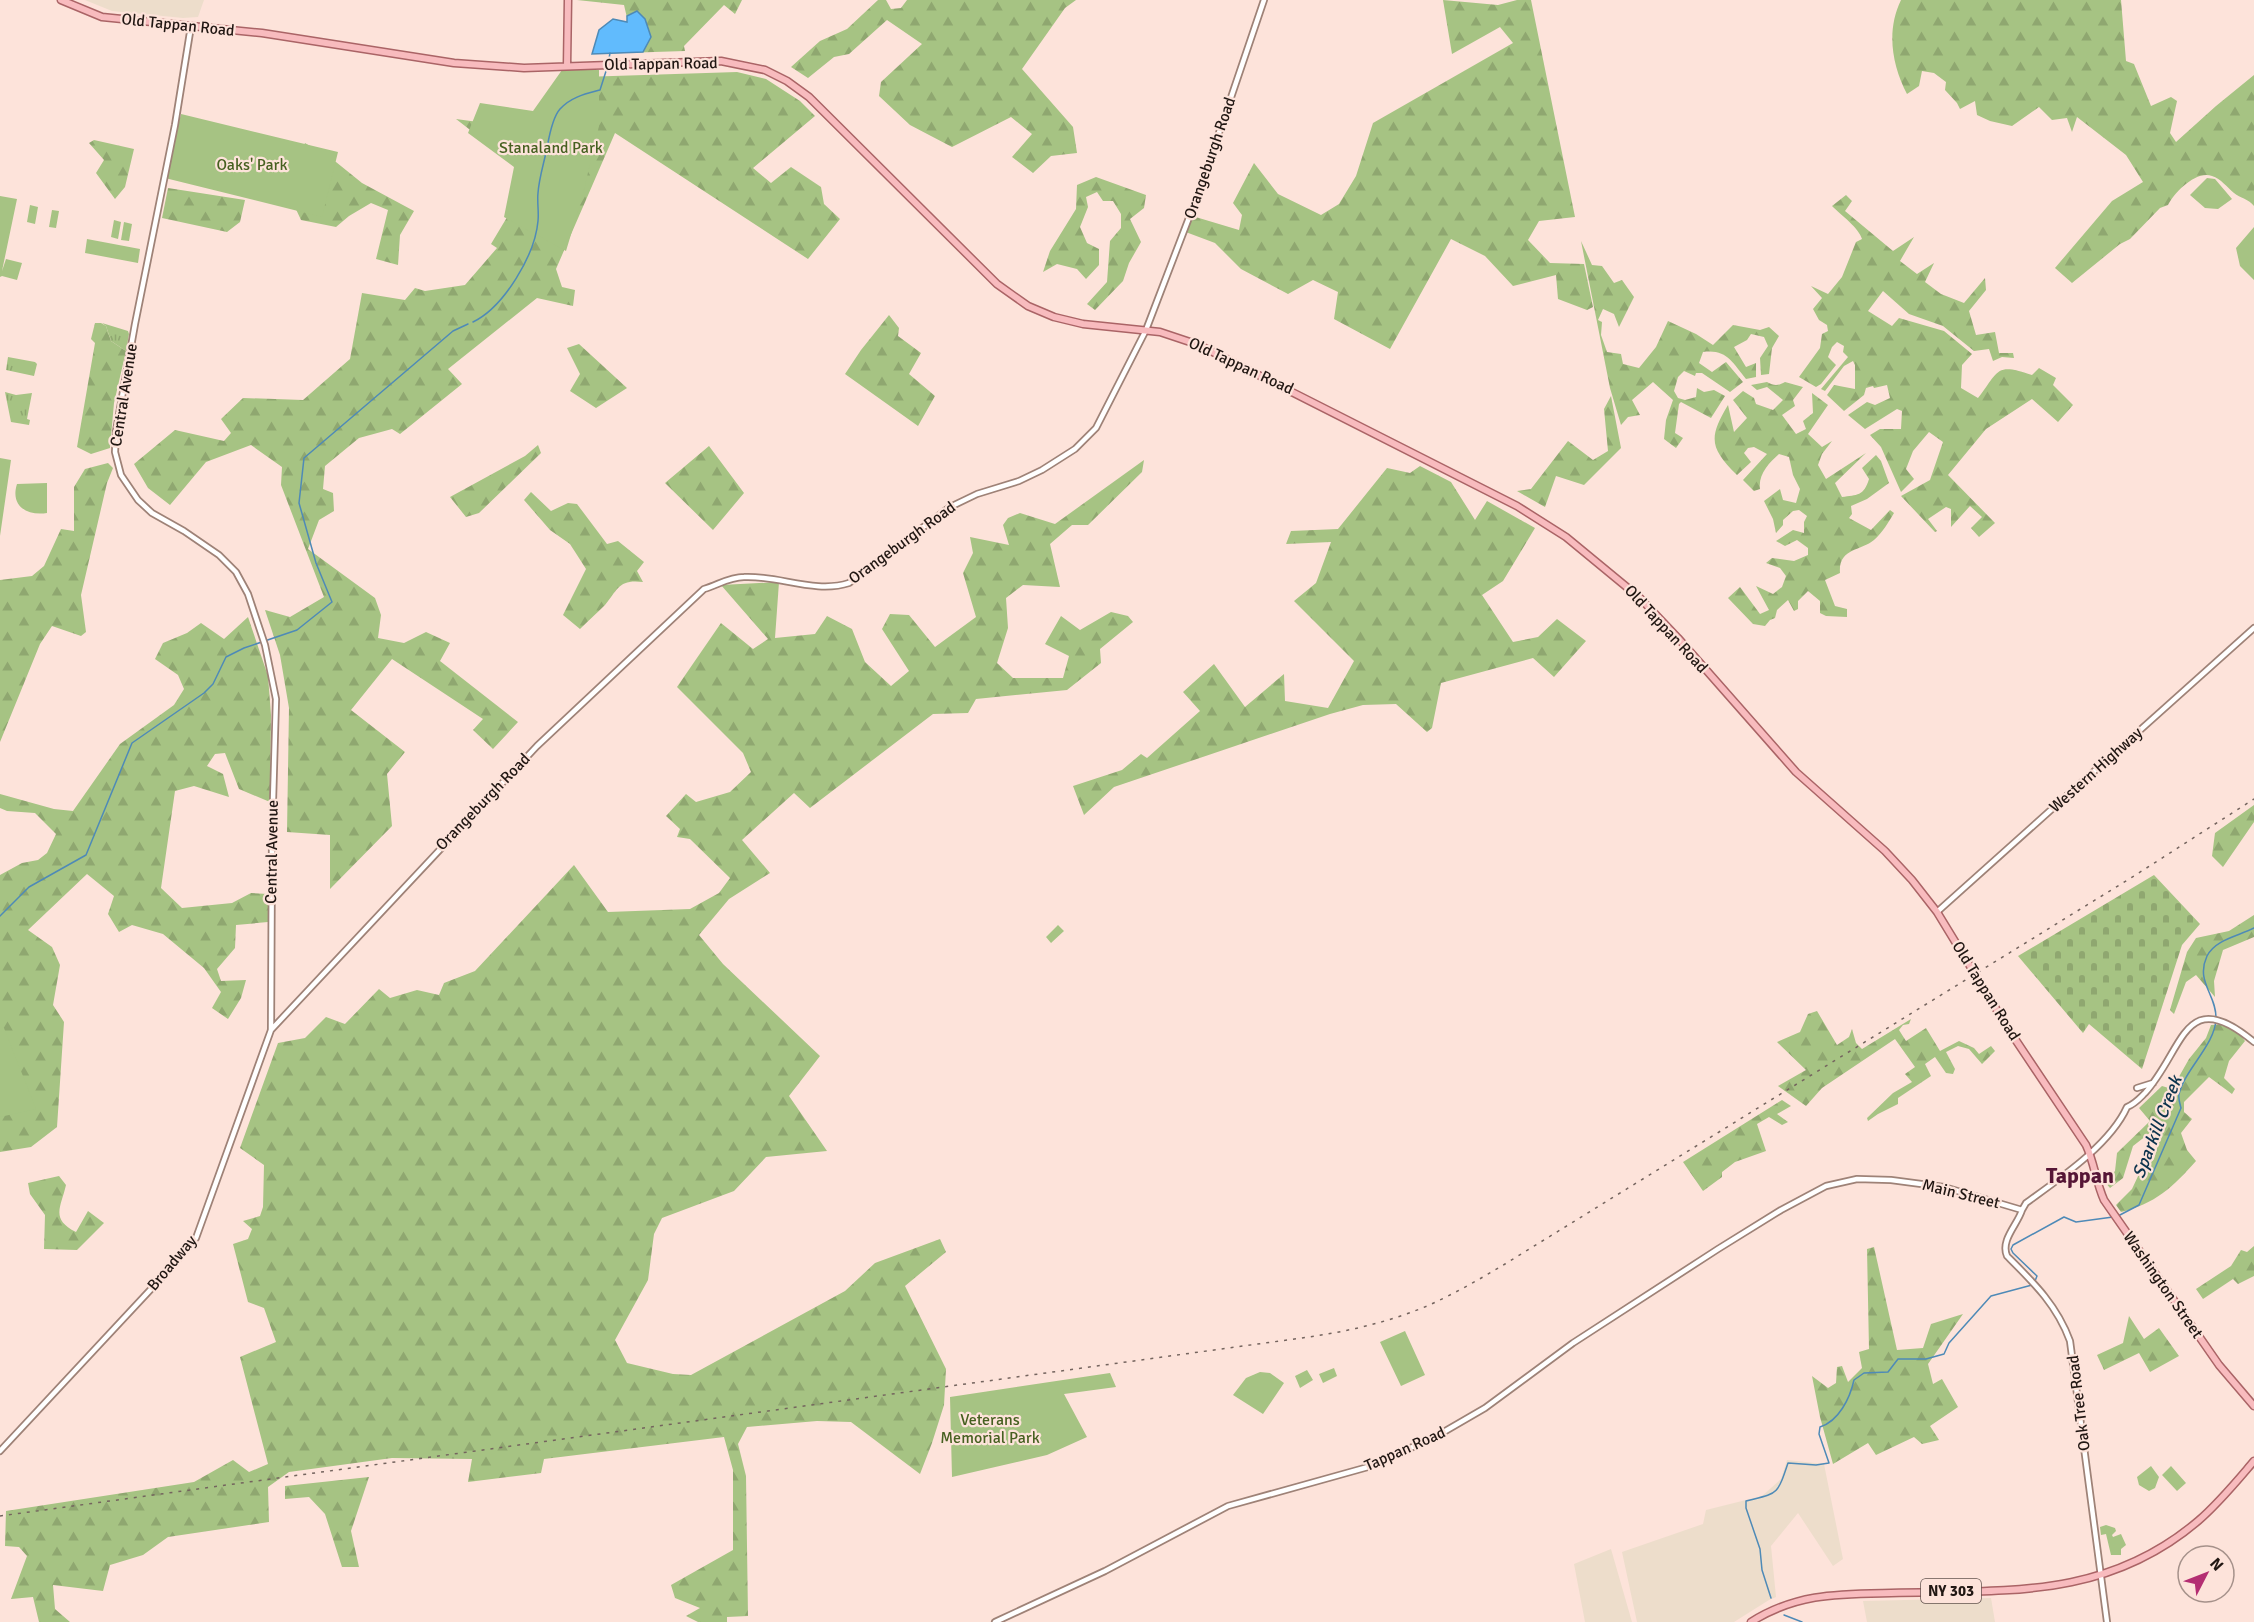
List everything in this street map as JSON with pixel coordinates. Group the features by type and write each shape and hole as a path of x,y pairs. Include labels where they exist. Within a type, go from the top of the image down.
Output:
{"main road":[{"name":"Old Tappan Road","path":"61,0 102,17 319,41 454,63 524,68 721,61 753,67 775,75 809,97 983,271 1015,298 1041,312 1068,321 1146,330 1174,336 1199,345 1517,506 1566,537 1627,586 1678,638 1775,750 1822,796 1885,851 1912,879 1937,912 2009,1030 2090,1154"},
{"path":"567,66 568,0"},
{"name":"Washington Street","path":"2090,1154 2098,1187 2115,1217 2219,1365 2254,1406"},
{"name":"NY 303","path":"1751,1622 1776,1608 1798,1600 1832,1594 2034,1589 2100,1576 2145,1556 2183,1532 2211,1509 2254,1461"}],"street":[{"name":"Orangeburgh Road","path":"271,1029 537,746 704,590 725,580 744,577 828,587 842,585 856,579 951,507 977,494 1030,476 1083,443 1100,421 1146,330 1200,189 1264,0"},
{"name":"Central Avenue","path":"191,26 175,125 135,324 116,432 115,452 121,475 138,500 152,513 219,555 236,573 248,594 265,645 276,699 272,835 271,1029"},
{"name":"Western Highway","path":"1937,912 2254,628"},
{"name":"Main Street","path":"1781,1210 1827,1186 1849,1180 1878,1178 1944,1187 2022,1210 2026,1203 2090,1154 2123,1116 2127,1107 2134,1104 2155,1081 2186,1031 2200,1019 2216,1018 2228,1023 2254,1042"},
{"name":"Broadway","path":"0,1451 196,1238 271,1029"},
{"path":"2137,1088 2155,1081"},
{"name":"Tappan Road","path":"995,1622 1111,1568 1228,1506 1368,1467 1443,1432 1485,1408 1573,1343 1781,1210"},
{"name":"Oak Tree Road","path":"2022,1210 2005,1243 2004,1250 2007,1256 2038,1286 2063,1323 2072,1347 2107,1622"}],"shaded area":[{"path":"85,0 204,0 198,17 183,18 112,11"},
{"path":"1787,1460 1824,1464 1843,1559 1833,1566 1798,1513 1771,1546 1776,1597 1734,1622 1637,1622 1622,1552 1703,1524 1706,1510 1762,1496 1781,1479"},
{"path":"1611,1549 1632,1622 1585,1622 1574,1564"},
{"path":"1991,1598 1995,1622 1867,1622 1863,1601"}],"green space":[{"path":"577,0 742,0 735,14 724,5 684,46 685,51 592,54 599,30 613,19 628,22 624,5"},
{"path":"878,0 886,0 891,9 901,8 907,0 1076,0 1065,8 1022,69 1073,127 1077,153 1051,156 1033,173 1012,157 1032,134 1011,117 952,147 910,125 879,96 881,82 922,44 887,20 849,54 834,57 808,78 791,67 820,41 847,29"},
{"path":"1443,0 1498,5 1517,0 1531,0 1575,217 1539,221 1528,240 1550,263 1584,264 1593,307 1587,310 1558,299 1556,275 1513,286 1485,256 1451,239 1390,349 1334,319 1338,292 1313,280 1288,294 1241,269 1215,243 1183,231 1189,215 1239,230 1242,215 1233,203 1254,163 1278,194 1321,215 1339,204 1356,176 1373,123 1513,43 1500,27 1452,54"},
{"path":"1901,0 2121,0 2126,61 2134,64 2151,106 2171,97 2177,101 2170,133 2176,142 2254,75 2254,206 2215,177 2199,176 2180,189 2168,205 2160,208 2130,239 2120,244 2072,283 2055,268 2112,201 2143,182 2126,155 2077,117 2072,132 2067,118 2052,120 2039,107 2012,126 1990,121 1977,115 1975,101 1960,109 1945,90 1946,82 1934,73 1922,71 1919,86 1907,94 1895,60 1892,36 1896,12"},
{"name":"Stanaland Park","path":"562,70 599,70 599,126 582,198 566,251 504,217 514,167 468,133 480,103 533,111"},
{"path":"737,72 766,79 800,101 815,116 753,168 771,183 791,167 821,187 824,204 840,219 808,259 615,133 556,269 562,287 575,290 573,306 537,298 448,369 462,384 400,434 392,429 359,438 325,466 323,489 333,493 334,511 319,520 308,549 375,598 381,615 378,638 404,643 426,632 450,643 440,661 518,722 493,749 473,730 483,719 392,659 351,710 405,752 387,774 392,826 330,889 330,835 287,832 289,708 280,655 265,610 290,617 324,597 281,485 282,467 251,445 206,462 170,505 148,488 134,464 175,430 224,441 231,433 221,419 243,398 303,400 350,359 362,293 405,300 415,288 425,291 465,285 497,248 491,244 515,204 518,167 456,119 478,122 534,116 582,77"},
{"name":"Oaks' Park","path":"181,114 338,152 322,217 165,178"},
{"path":"94,140 134,149 125,187 115,199 96,173 104,160 89,143"},
{"path":"305,143 336,162 362,183 414,211 400,235 398,265 376,259 388,210 371,203 336,227 301,220 294,205 301,152"},
{"path":"1096,177 1146,195 1144,208 1130,219 1141,242 1129,263 1123,281 1095,310 1087,304 1107,282 1110,241 1121,228 1121,214 1113,201 1103,201 1097,192 1086,197 1088,207 1080,227 1087,243 1099,249 1099,265 1086,279 1077,269 1057,264 1043,272 1050,251 1076,209 1077,185"},
{"path":"2207,178 2215,179 2232,199 2218,209 2205,208 2190,195"},
{"path":"168,188 245,200 240,222 227,232 162,218"},
{"path":"1846,195 1852,201 1845,211 1893,251 1914,237 1900,261 1917,274 1934,263 1925,282 1941,294 1964,303 1985,278 1986,290 1969,311 1976,335 1995,332 1999,353 2013,353 2014,358 2002,357 1993,361 1989,349 1974,351 1943,326 1909,314 1883,291 1868,311 1892,326 1899,318 1944,331 1972,354 1962,365 1961,388 1978,398 1995,375 2004,369 2032,375 2039,368 2056,378 2053,385 2073,405 2058,422 2032,399 1986,429 1948,475 1995,523 1979,537 1971,528 1982,517 1970,506 1951,527 1951,509 1946,507 1928,519 1937,531 1935,532 1901,496 1930,480 1943,442 1929,432 1913,451 1906,469 1914,479 1901,492 1881,447 1870,435 1880,429 1901,429 1902,411 1897,409 1865,429 1848,415 1867,402 1875,405 1890,398 1887,385 1866,388 1864,395 1844,411 1827,395 1834,385 1855,389 1853,361 1844,366 1825,391 1821,389 1848,357 1843,352 1844,346 1837,342 1832,347 1828,357 1836,365 1821,384 1816,387 1799,377 1820,348 1822,334 1828,331 1827,325 1819,320 1813,309 1822,298 1811,286 1828,294 1842,277 1856,242 1862,239 1854,226 1832,206"},
{"path":"0,196 17,199 2,271 6,259 22,263 17,280 0,277"},
{"path":"30,205 38,207 35,224 27,222"},
{"path":"52,210 59,211 56,228 49,227"},
{"path":"114,220 121,222 118,239 111,237"},
{"path":"124,222 132,224 129,241 121,240"},
{"path":"2254,227 2254,280 2240,266 2236,248"},
{"path":"87,239 140,249 138,263 85,253"},
{"path":"1581,241 1592,265 1602,266 1614,283 1622,280 1634,297 1619,327 1614,314 1603,309 1598,320 1602,322 1601,335 1607,352 1621,354 1623,364 1639,368 1656,347 1668,321 1713,345 1733,325 1760,330 1769,327 1779,336 1772,348 1769,374 1761,375 1760,358 1768,346 1764,337 1751,334 1747,340 1734,347 1746,367 1756,363 1756,377 1746,379 1728,358 1718,353 1703,352 1699,363 1712,372 1726,362 1743,382 1730,392 1702,373 1696,373 1695,376 1684,371 1678,377 1674,391 1678,398 1685,400 1696,397 1697,388 1704,392 1714,390 1725,396 1711,418 1681,402 1679,404 1675,433 1683,438 1676,448 1664,439 1666,420 1673,400 1653,382 1632,400 1640,415 1628,417 1621,425 1610,388"},
{"path":"889,315 899,328 898,336 921,353 909,374 935,396 918,426 845,374"},
{"path":"95,323 106,326 111,341 126,351 114,403 110,448 91,454 77,447 95,343 91,339"},
{"path":"102,323 128,331 126,351 111,341 106,326"},
{"path":"579,344 627,388 596,408 570,391 580,374 567,348"},
{"path":"8,357 35,362 37,364 34,376 6,370"},
{"path":"1767,382 1776,385 1785,382 1803,387 1793,400 1795,406 1782,415 1796,434 1806,429 1803,421 1813,413 1812,393 1828,405 1808,434 1822,447 1832,441 1822,454 1818,465 1826,479 1866,453 1835,483 1842,497 1856,495 1865,489 1869,479 1862,468 1876,455 1881,461 1889,483 1867,499 1851,506 1852,514 1849,518 1871,530 1890,510 1894,513 1887,524 1869,544 1846,554 1840,565 1840,573 1825,580 1835,606 1847,609 1847,617 1826,616 1820,613 1820,601 1808,591 1798,601 1798,609 1794,611 1788,600 1777,610 1775,618 1765,626 1753,624 1728,598 1740,587 1760,614 1769,610 1756,586 1773,594 1782,587 1786,576 1780,568 1766,563 1772,558 1794,561 1808,555 1808,548 1797,540 1785,546 1776,541 1793,530 1804,533 1804,522 1807,516 1799,510 1793,511 1783,520 1783,525 1776,533 1773,519 1764,501 1780,489 1783,500 1796,503 1800,489 1793,475 1789,457 1779,454 1775,457 1762,474 1760,489 1754,491 1743,480 1767,454 1754,447 1748,448 1744,453 1751,462 1737,475 1721,457 1715,442 1717,426 1728,405 1734,432 1747,418 1733,400 1743,391 1754,398 1756,404 1773,410 1783,400 1767,387 1757,390 1751,385"},
{"path":"5,392 16,395 32,393 27,419 30,420 29,425 11,422"},
{"path":"1611,396 1621,448 1584,485 1556,476 1545,507 1517,491 1531,489 1568,441 1593,460 1608,451 1604,409"},
{"path":"538,445 541,453 479,513 466,517 450,497 525,456"},
{"path":"709,446 744,493 713,530 665,483"},
{"path":"0,458 11,460 0,536"},
{"path":"1144,460 1142,472 1088,525 1072,525 1050,544 1060,587 1023,585 1006,598 1008,628 997,663 1013,678 1063,678 1069,656 1045,644 1061,616 1080,630 1111,612 1128,616 1133,622 1100,649 1101,663 1067,690 976,699 968,713 933,714 810,808 794,793 742,840 770,873 729,899 699,935 723,964 820,1056 789,1096 827,1151 766,1157 734,1191 662,1218 654,1234 648,1280 615,1340 627,1363 673,1374 691,1375 845,1291 875,1263 940,1239 946,1252 905,1286 946,1369 944,1405 920,1474 851,1422 817,1421 747,1427 738,1444 746,1476 748,1616 727,1617 727,1622 698,1622 686,1616 700,1608 675,1598 671,1585 733,1550 733,1470 724,1437 544,1459 541,1473 468,1482 472,1459 392,1458 289,1472 268,1487 269,1522 168,1537 143,1555 110,1565 103,1591 53,1585 55,1609 70,1622 39,1622 33,1597 11,1599 27,1556 19,1547 5,1546 6,1511 194,1482 233,1460 249,1472 268,1464 240,1357 276,1342 264,1308 248,1302 233,1244 248,1239 252,1229 243,1221 260,1216 263,1207 264,1165 240,1148 278,1043 305,1038 326,1017 345,1024 379,989 390,998 417,990 439,995 444,983 475,971 574,865 608,912 690,909 719,893 730,878 690,839 677,837 680,829 666,816 686,794 696,802 730,792 751,772 743,753 677,687 721,623 753,649 768,639 721,585 779,582 775,638 815,634 827,616 852,629 865,662 891,686 909,671 882,629 890,614 909,615 935,647 976,617 963,573 973,553 970,537 1009,545 1003,525 1008,518 1020,513 1055,524"},
{"path":"108,463 113,468 107,483 81,595 86,632 81,636 52,626 40,644 0,742 0,580 32,576 44,566 61,529 74,531 74,487 85,469"},
{"path":"1420,466 1451,482 1475,520 1487,501 1535,528 1503,581 1482,595 1513,642 1538,637 1557,619 1586,641 1554,677 1533,658 1441,683 1432,728 1427,732 1396,704 1363,705 1330,714 1114,787 1084,815 1073,786 1122,770 1141,754 1147,758 1200,711 1183,692 1214,664 1245,707 1284,674 1285,701 1328,708 1354,661 1294,601 1316,583 1331,542 1286,544 1291,531 1338,529 1387,468 1410,473"},
{"path":"47,483 47,513 33,513 18,504 15,492 17,484"},
{"path":"531,492 551,511 568,503 577,504 607,544 618,541 644,562 637,571 643,582 629,582 620,586 605,605 580,629 563,615 586,569 570,544 550,530 524,500"},
{"path":"248,617 268,676 271,715 270,802 239,789 225,753 215,754 207,766 223,774 229,797 194,786 175,791 161,888 182,908 232,903 251,893 268,894 268,922 236,925 235,948 217,969 221,981 246,980 241,998 228,1019 212,1008 221,992 204,968 163,934 132,925 119,932 108,914 114,896 87,874 28,930 52,947 60,965 53,1005 64,1022 57,1127 31,1147 0,1152 0,875 22,863 38,860 47,853 56,834 35,813 7,811 0,808 0,794 54,809 73,811 120,744 174,705 184,689 178,675 155,659 163,643 187,633 201,623 224,639"},
{"path":"2254,805 2254,822 2223,867 2212,856 2215,833"},
{"path":"2154,875 2200,924 2182,945 2142,1069 2089,1024 2083,1033 2018,956"},
{"path":"2254,915 2254,937 2223,950 2214,981 2215,997 2196,975 2186,982 2174,1014 2170,1010 2187,952 2196,938 2229,931"},
{"path":"1058,925 1064,931 1051,943 1046,937"},
{"path":"1817,1011 1837,1045 1849,1037 1852,1029 1856,1043 1862,1049 1911,1019 1909,1024 1903,1025 1899,1030 1906,1041 1926,1028 1940,1051 1959,1041 1974,1048 1979,1054 1991,1046 1995,1051 1982,1064 1969,1049 1958,1046 1946,1052 1955,1069 1953,1074 1946,1073 1935,1057 1925,1064 1931,1076 1898,1098 1898,1104 1868,1121 1867,1118 1893,1093 1912,1082 1905,1074 1915,1067 1895,1039 1822,1088 1806,1106 1778,1086 1806,1070 1777,1042 1800,1032 1808,1014"},
{"path":"2225,1024 2238,1032 2245,1041 2229,1061 2224,1078 2235,1089 2232,1094 2209,1077 2184,1102 2184,1112 2192,1119 2181,1133 2187,1150 2196,1161 2163,1193 2133,1209 2121,1212 2116,1205 2132,1189 2139,1174 2154,1159 2159,1141 2151,1132 2133,1146 2123,1178 2110,1188 2105,1182 2115,1171 2117,1153 2150,1121 2139,1108 2162,1086 2172,1089 2189,1059 2206,1038 2211,1025"},
{"path":"0,1026 4,1028 36,1109 0,1117"},
{"path":"1782,1100 1791,1106 1777,1114 1788,1122 1782,1125 1769,1117 1757,1124 1766,1151 1735,1162 1722,1172 1722,1177 1703,1191 1683,1162"},
{"path":"59,1176 66,1185 59,1212 63,1222 76,1232 88,1211 104,1223 77,1250 44,1249 45,1215 30,1194 28,1183"},
{"path":"2254,1246 2254,1276 2238,1284 2233,1279 2203,1299 2196,1289 2231,1266 2241,1250 2247,1252"},
{"path":"1874,1247 1897,1350 1923,1348 1931,1324 1963,1314 1928,1364 1933,1384 1942,1379 1958,1407 1930,1426 1939,1440 1922,1444 1914,1437 1876,1455 1868,1443 1833,1464 1812,1376 1828,1388 1836,1383 1837,1367 1842,1366 1848,1382 1862,1368 1859,1352 1869,1349 1867,1249"},
{"path":"2129,1316 2144,1339 2159,1328 2179,1356 2150,1372 2139,1353 2104,1370 2097,1355 2123,1343"},
{"path":"1405,1331 1425,1375 1401,1386 1380,1342"},
{"path":"1334,1368 1337,1376 1323,1383 1319,1374"},
{"path":"1307,1370 1313,1380 1300,1388 1295,1376"},
{"path":"1260,1372 1270,1373 1284,1383 1263,1414 1233,1395 1246,1378"},
{"name":"Veterans Memorial Park","path":"1110,1373 1116,1387 1064,1394 1087,1437 1047,1455 952,1477 950,1397"},
{"path":"2151,1466 2159,1477 2155,1488 2149,1491 2139,1485 2137,1477"},
{"path":"2171,1466 2186,1483 2177,1491 2162,1475"},
{"path":"369,1477 351,1531 359,1567 342,1567 325,1514 309,1497 285,1499 285,1486"},
{"path":"2106,1525 2115,1528 2113,1537 2121,1534 2126,1545 2121,1549 2121,1555 2111,1555 2106,1534 2101,1535 2100,1527"}],"water":[{"path":"637,11 645,19 651,37 643,52 592,54 599,30 613,19 627,22 627,16"}],"waterway":[{"path":"608,64 610,53"},
{"path":"473,322 496,305 516,279 531,249 538,221 539,182 551,128 557,113 574,99 600,90 607,68"},
{"path":"0,916 29,887 86,855 132,743 204,693 213,684 226,657 244,648 297,630 332,602 316,563 299,503 304,458 453,331 468,324"},
{"name":"Sparkill Creek","path":"2118,1216 2139,1205 2181,1108 2179,1096 2182,1085 2211,1038 2216,1019 2203,973 2207,956 2222,942 2254,928"},
{"name":"Sparkill Creek","path":"2035,1281 2037,1276 2013,1253 2011,1249 2013,1245 2064,1217 2076,1222 2113,1217"},
{"name":"Sparkill Creek","path":"1771,1598 1746,1501 1775,1491 1788,1463 1816,1465 1829,1463 1819,1434 1820,1427 1833,1420 1843,1408 1854,1380 1864,1373 1888,1372 1898,1359 1926,1359 1944,1354 1949,1343 1991,1296 2032,1285"},
{"name":"Sparkill Creek","path":"1784,1615 1802,1622"}],"railway":[{"path":"0,1516 1305,1338 1358,1328 1410,1313 1467,1286 1505,1264 2134,876 2254,799"}],"district":[{"name":"Tappan","path":"2080,1175"}]}
